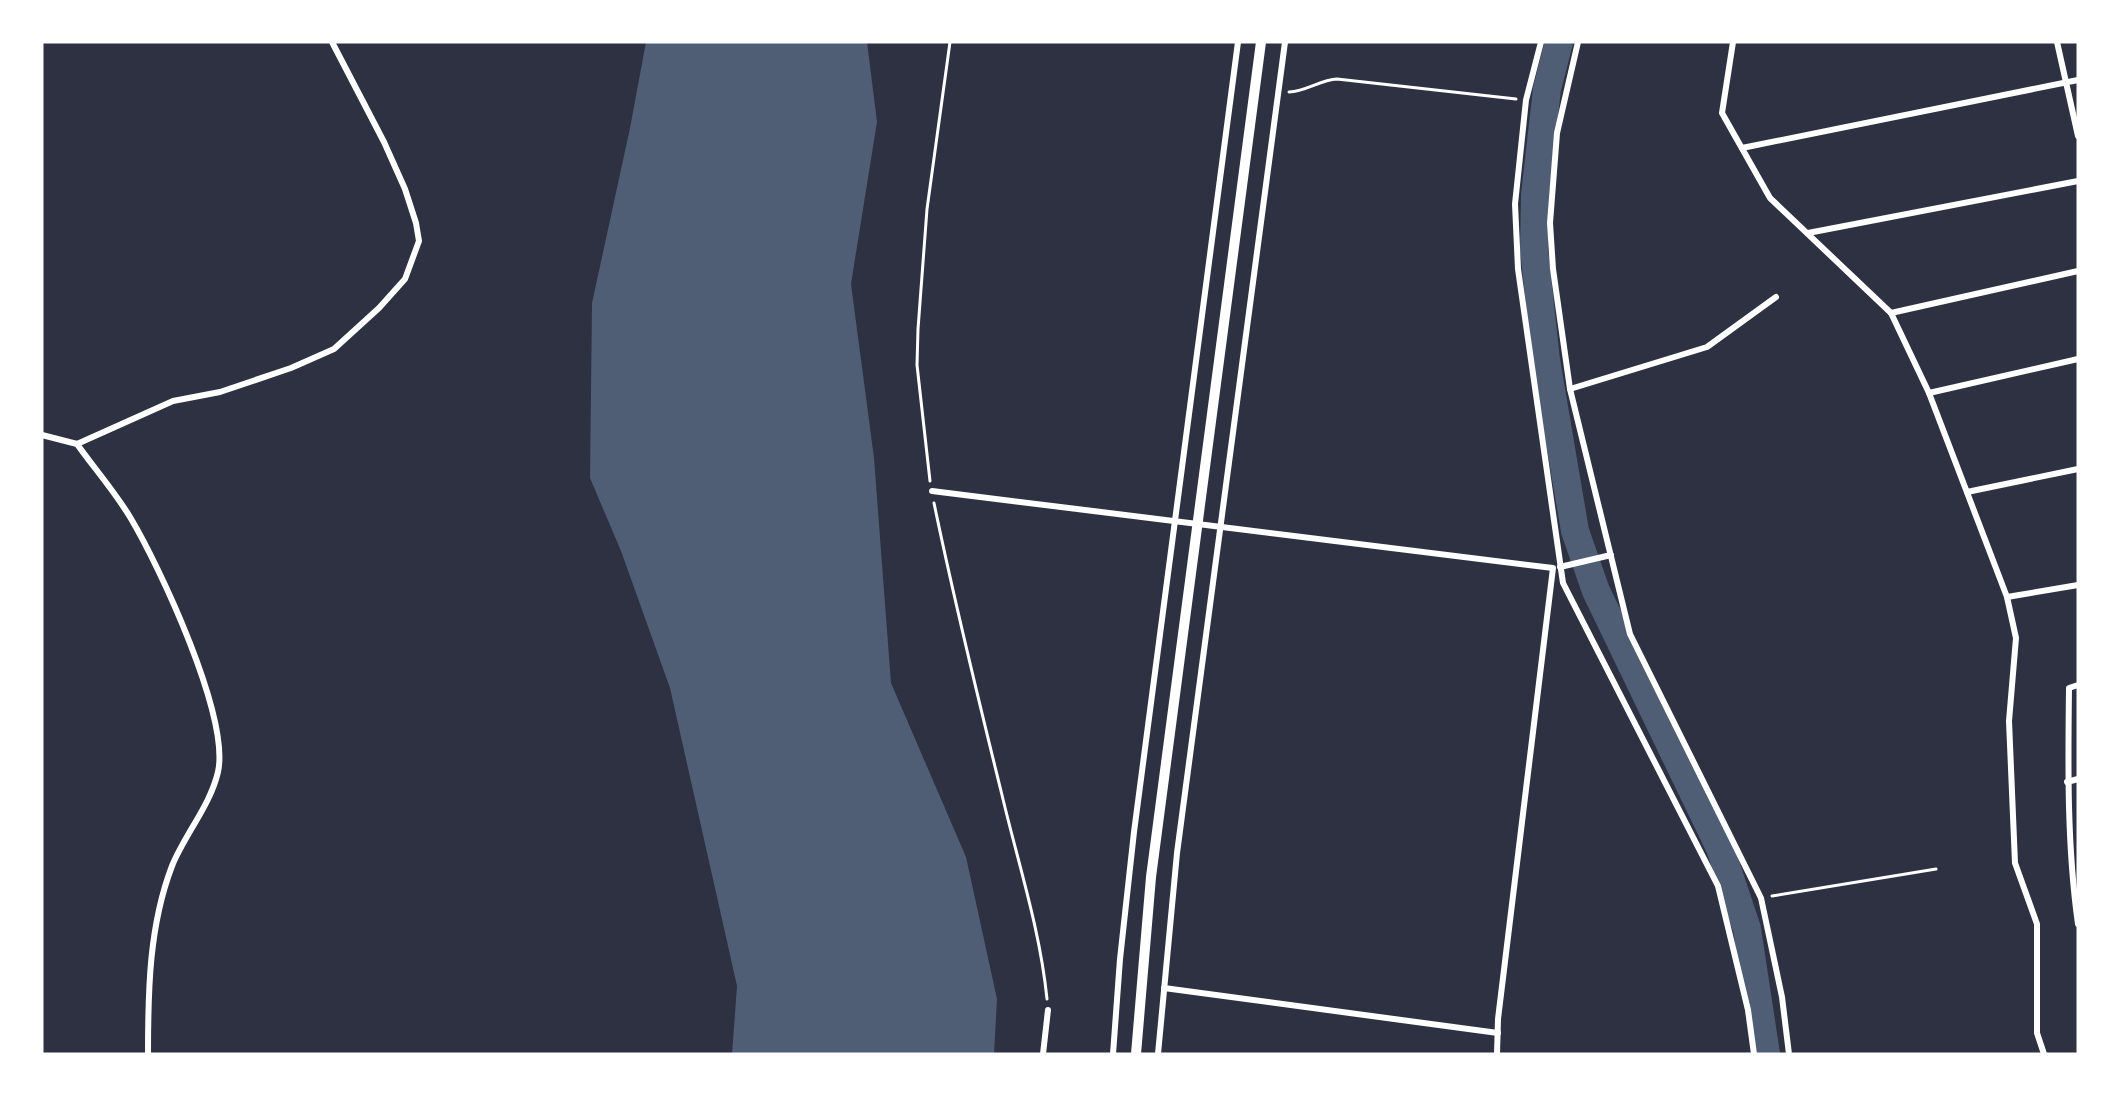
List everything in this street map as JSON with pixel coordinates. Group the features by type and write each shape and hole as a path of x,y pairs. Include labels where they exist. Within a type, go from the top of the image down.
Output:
{"street":[{"path":"42,435 77,444 172,401 220,392 291,368 334,349 379,308 405,279 419,240 416,223 405,189 384,142 332,42"},
{"path":"1113,1054 1128,886 1238,42"},
{"path":"1136,1054 1151,877 1261,42"},
{"path":"1158,1054 1177,853 1285,42"},
{"path":"1541,42 1526,100 1515,204 1518,269 1563,584 1718,886 1748,1010 1754,1054"},
{"path":"1578,42 1557,134 1550,223 1553,269 1570,389 1630,634 1761,898 1782,997 1789,1054"},
{"path":"1733,42 1722,114 1770,198 1891,313 1929,393 2007,597 2016,638 2009,721 2014,863 2037,924 2037,1033 2044,1054"},
{"path":"2057,42 2078,136"},
{"path":"1742,148 2078,80"},
{"path":"1809,233 2078,181"},
{"path":"1891,313 2078,271"},
{"path":"1570,389 1707,347 1776,297"},
{"path":"1929,393 2078,359"},
{"path":"77,444 130,517 170,593 200,670 218,736 218,771 210,792 172,865 159,908 148,984 148,1054"},
{"path":"1967,492 2078,469"},
{"path":"932,491 1553,568 1611,555"},
{"path":"1497,1054 1553,568"},
{"path":"2007,597 2078,585"},
{"path":"2078,686 2070,688 2067,782 2078,924"},
{"path":"2067,782 2078,779"},
{"path":"1164,988 1498,1033"},
{"path":"1043,1054 1048,1010"}],"path":[{"path":"950,42 927,209 917,365 932,491 1002,795 1029,899 1044,968 1048,1010"},
{"path":"1278,92 1301,92 1328,80 1337,79 1526,100"},
{"path":"1761,898 1936,869"}],"water":[{"path":"646,42 867,42 877,122 851,284 874,458 891,683 966,857 997,999 994,1054 732,1054 737,986 670,688 621,551 590,478 592,303"}],"waterway":[{"path":"1559,42 1547,89 1535,195 1534,249 1546,360 1575,531 1596,591 1720,848 1747,929 1766,1054"}]}
